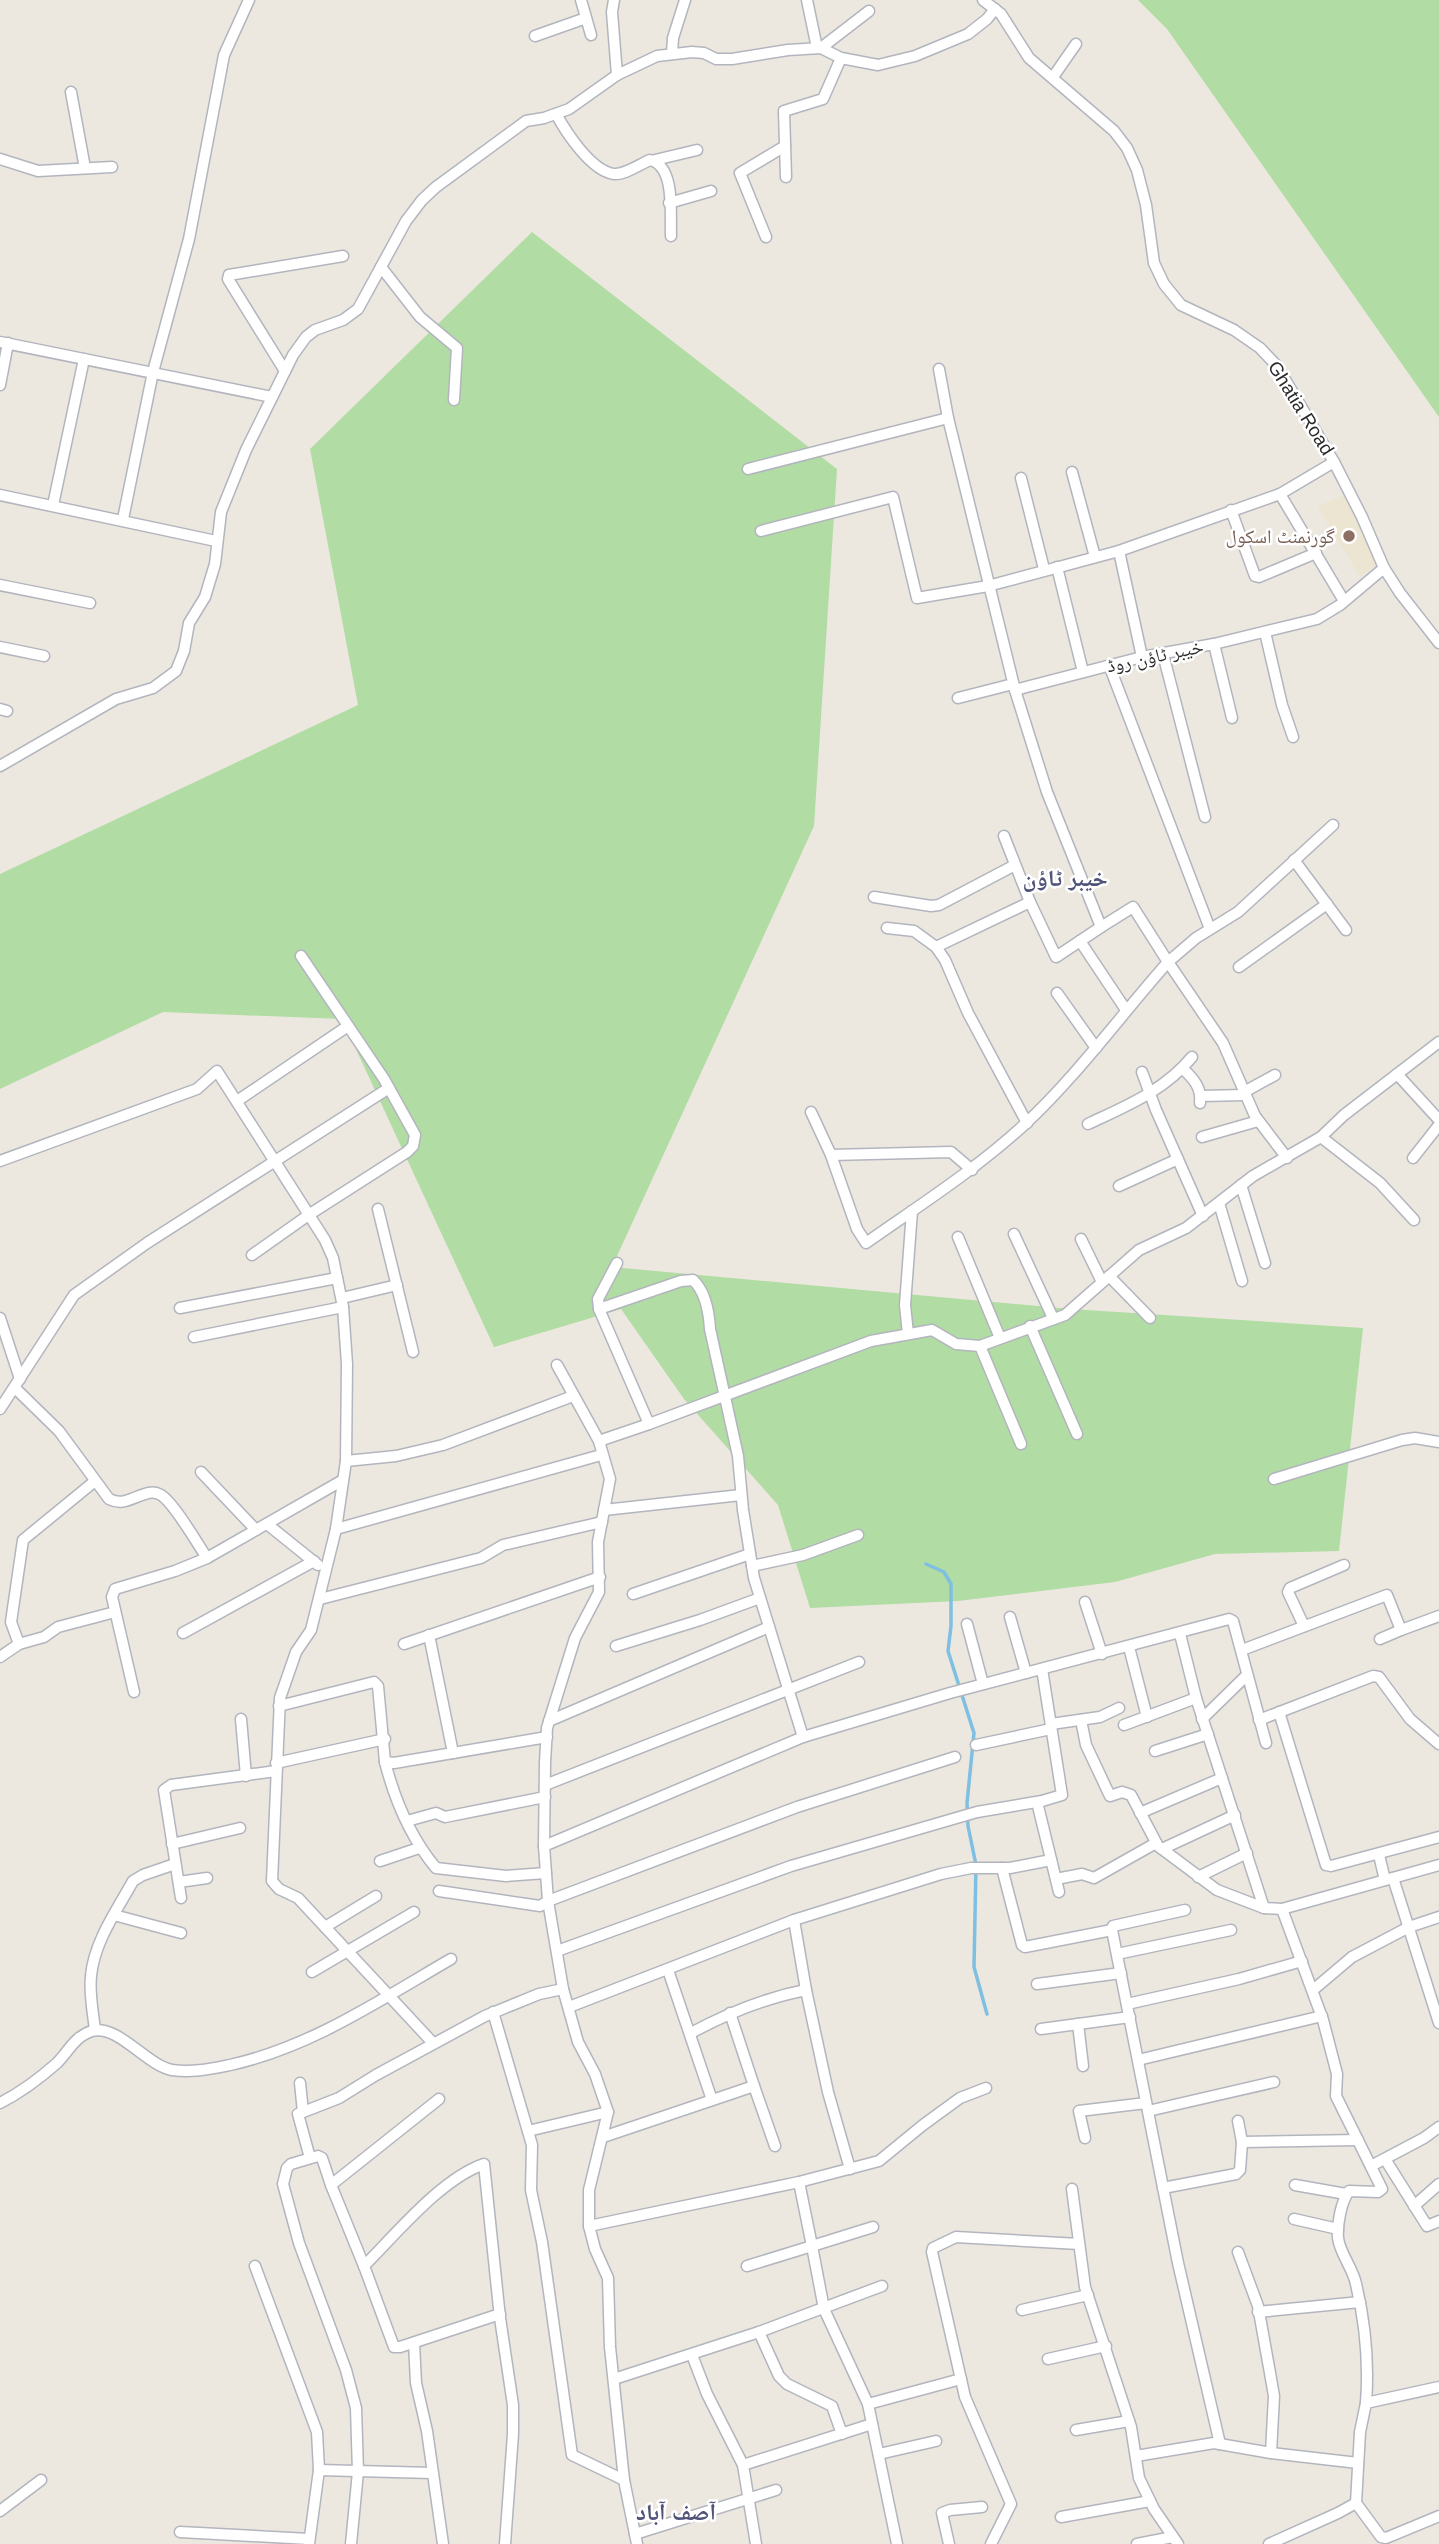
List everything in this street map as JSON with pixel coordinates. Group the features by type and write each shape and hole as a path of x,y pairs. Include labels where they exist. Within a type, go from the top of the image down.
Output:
{"street":[{"path":"123,519 153,372 188,239 224,55 248,0"},
{"path":"581,0 591,35"},
{"path":"614,0 612,23 617,75"},
{"path":"672,53 673,38 685,0"},
{"path":"807,0 819,48"},
{"name":"Ghatia Road","path":"984,0 1001,14 1029,58 1114,131 1127,148 1137,170 1146,205 1154,263 1164,284 1181,304 1234,330 1269,357 1294,392 1334,462 1384,568 1439,643"},
{"path":"0,766 116,699 153,688 176,671 184,651 189,623 205,597 212,576 221,512 246,450 285,371 306,337 315,330 352,315 406,221 436,187 526,121 556,114 589,96 617,75 657,56 704,53 716,59 732,59 819,48 841,58 878,65 915,56 968,34 995,9"},
{"path":"819,48 869,12"},
{"path":"535,36 586,18"},
{"path":"1053,77 1076,44"},
{"path":"786,177 784,111 822,99 841,58"},
{"path":"71,92 85,168"},
{"path":"556,114 569,137 601,168 614,174 650,160 696,149"},
{"path":"766,237 740,173 785,146"},
{"path":"0,159 38,171 112,167"},
{"path":"655,160 668,179 671,236"},
{"path":"669,203 711,191"},
{"path":"285,371 228,279 229,275 343,256"},
{"path":"381,267 420,317 457,348 454,400"},
{"path":"0,385 4,342 272,397"},
{"path":"53,505 84,359"},
{"path":"939,369 948,418 1014,687 1047,792 1101,927"},
{"path":"748,469 948,418"},
{"path":"761,531 893,497 917,598 988,586 1119,551 1280,494 1334,462"},
{"path":"1072,472 1096,557"},
{"path":"1021,478 1044,569"},
{"path":"1280,494 1344,601"},
{"path":"0,495 123,519 216,541"},
{"path":"1231,510 1255,576 1259,577 1315,553"},
{"path":"1119,551 1142,657"},
{"path":"1058,567 1083,672"},
{"name":"خیبر ٹاؤن روڈ","path":"958,698 1142,657 1214,644 1317,619 1384,568"},
{"path":"0,585 90,603"},
{"path":"1265,632 1282,705 1293,737"},
{"path":"1214,644 1232,718"},
{"path":"0,647 44,656"},
{"path":"1163,654 1205,817"},
{"path":"1108,665 1210,929"},
{"path":"811,1112 831,1155 857,1229 866,1243 972,1170 1027,1123 1096,1048 1168,962 1210,929 1238,912 1333,825"},
{"path":"1004,836 1030,902 1056,957 1133,907 1223,1043 1258,1121 1287,1158"},
{"path":"1294,860 1346,929"},
{"path":"874,897 939,905 1015,865"},
{"path":"936,947 1030,902"},
{"path":"1239,967 1327,904"},
{"path":"887,928 914,931 936,947 1027,1123"},
{"path":"1080,941 1126,1010"},
{"path":"252,1255 413,1146 415,1135 389,1088 301,956"},
{"path":"1057,993 1096,1048"},
{"path":"237,1101 348,1026"},
{"path":"599,1441 870,1341 932,1330 956,1344 980,1346 1065,1315 1139,1250 1186,1228 1241,1185 1321,1137 1344,1115 1439,1042"},
{"path":"1088,1124 1151,1095 1192,1057"},
{"path":"1182,1069 1194,1079 1201,1100 1245,1093 1275,1075"},
{"path":"0,1161 197,1089 217,1071 310,1214 329,1249 342,1302 347,1364 346,1461 336,1529 320,1599 311,1630 296,1651 280,1698 272,1881 279,1889 298,1898 433,2043"},
{"path":"1142,1072 1203,1216"},
{"path":"1397,1074 1439,1122 1413,1158"},
{"path":"0,1409 74,1295 147,1243 389,1088"},
{"path":"1202,1137 1258,1121"},
{"path":"1321,1137 1380,1183 1414,1220"},
{"path":"831,1155 951,1153 972,1170"},
{"path":"1119,1186 1178,1159"},
{"path":"1241,1185 1265,1263"},
{"path":"1219,1203 1242,1281"},
{"path":"378,1209 412,1352"},
{"path":"908,1334 905,1305 912,1211"},
{"path":"1014,1234 1054,1318"},
{"path":"958,1237 1000,1338"},
{"path":"1081,1240 1105,1279 1150,1318"},
{"path":"617,1263 598,1300 599,1309 649,1424"},
{"path":"180,1308 337,1278"},
{"path":"599,1309 681,1281 693,1280 697,1284 709,1312 710,1329 738,1456 752,1566 803,1737"},
{"path":"194,1337 342,1302 397,1285"},
{"path":"0,1318 18,1383 59,1431 109,1499 117,1503 149,1492 160,1494 207,1558"},
{"path":"1030,1326 1077,1434"},
{"path":"980,1346 1021,1444"},
{"path":"557,1365 599,1441 610,1479 598,1542 599,1592 575,1638 547,1737 544,1846 548,1901 563,1989 578,2042 595,2074 608,2112 589,2190 589,2225 608,2278 610,2347 624,2480 636,2539 776,2490"},
{"path":"346,1461 396,1456 443,1445 573,1396"},
{"path":"1274,1479 1402,1440 1415,1438 1439,1442"},
{"path":"336,1529 601,1455"},
{"path":"201,1472 256,1530"},
{"path":"134,1692 112,1597 115,1589 137,1580 175,1571 207,1558 343,1480"},
{"path":"19,1644 11,1622 23,1540 95,1481"},
{"path":"604,1510 741,1495"},
{"path":"320,1599 481,1558 503,1545 602,1522"},
{"path":"267,1524 326,1572"},
{"path":"752,1566 803,1555 858,1535"},
{"path":"633,1594 750,1554"},
{"path":"183,1633 314,1561"},
{"path":"1304,1626 1289,1592 1290,1588 1344,1565"},
{"path":"404,1644 600,1577"},
{"path":"1241,1650 1387,1595 1401,1630"},
{"path":"616,1646 760,1598"},
{"path":"1085,1602 1102,1654"},
{"path":"0,1657 19,1644 31,1642 58,1627 75,1621 93,1620 115,1612"},
{"path":"1380,1639 1439,1616"},
{"path":"1010,1617 1026,1673"},
{"path":"544,1846 803,1737 950,1693 1229,1619 1233,1621 1266,1743"},
{"path":"967,1624 983,1684"},
{"path":"550,1721 769,1627"},
{"path":"1180,1633 1202,1719 1264,1908"},
{"path":"429,1635 453,1753"},
{"path":"1129,1647 1147,1717"},
{"path":"545,1785 859,1662"},
{"path":"557,1951 791,1866 977,1812 1062,1795 1042,1669"},
{"path":"1202,1719 1248,1675"},
{"path":"1259,1720 1373,1676 1379,1677 1410,1720 1439,1744"},
{"path":"279,1706 374,1682 378,1686 385,1739 385,1762 393,1793 419,1848 436,1868 506,1876 546,1873"},
{"path":"1124,1725 1196,1698"},
{"path":"976,1745 1100,1717 1119,1708"},
{"path":"1279,1712 1326,1865 1379,1855 1439,1837"},
{"path":"241,1719 246,1776"},
{"path":"1081,1720 1086,1745 1110,1796 1122,1792 1130,1795 1159,1846 1217,1890 1264,1908 1282,1909 1439,1865"},
{"path":"1155,1751 1208,1734"},
{"path":"385,1762 394,1763 547,1737"},
{"path":"181,1898 164,1790 171,1785 246,1776 385,1739"},
{"path":"439,1891 540,1906 797,1807 956,1757"},
{"path":"1140,1813 1222,1778"},
{"path":"407,1821 436,1813 446,1817 545,1797"},
{"path":"1037,1802 1059,1892"},
{"path":"1056,1879 1082,1874 1094,1878 1159,1846 1234,1815"},
{"path":"172,1844 240,1828"},
{"path":"380,1861 419,1848"},
{"path":"1198,1877 1247,1853"},
{"path":"1379,1855 1409,1927 1436,2006 1439,2023"},
{"path":"569,2007 794,1920 940,1874 1051,1860"},
{"path":"95,2030 91,1976 95,1954 114,1915 133,1881 176,1864"},
{"path":"1002,1868 1022,1945 1025,1947 1112,1930"},
{"path":"179,1882 207,1878"},
{"path":"325,1927 376,1896"},
{"path":"1282,1909 1322,2016 1337,2074 1336,2096 1382,2189 1349,2191 1346,2194 1295,2185"},
{"path":"1185,1910 1115,1925 1112,1930 1163,2188 1220,2444"},
{"path":"312,1972 414,1912"},
{"path":"114,1915 181,1933"},
{"path":"1313,1990 1352,1956 1409,1927 1439,1917"},
{"path":"794,1920 828,2092 850,2169"},
{"path":"1117,1954 1231,1930"},
{"path":"0,2103 55,2064 78,2039 95,2030 122,2039 163,2068 201,2071 286,2049 331,2028 451,1959"},
{"path":"1127,2004 1239,1979 1302,1961"},
{"path":"668,1970 712,2100"},
{"path":"1037,1983 1121,1973"},
{"path":"310,2158 298,2114 339,2098 433,2043 493,2012 539,1994 563,1989"},
{"path":"691,2033 730,2013 777,1995 806,1990"},
{"path":"493,2012 532,2145 531,2190 542,2242 572,2455 624,2480"},
{"path":"730,2013 775,2146"},
{"path":"1138,2060 1322,2016"},
{"path":"1041,2029 1129,2017"},
{"path":"1078,2024 1083,2066"},
{"path":"1085,2138 1079,2111 1147,2107 1274,2082"},
{"path":"300,2083 303,2112"},
{"path":"603,2137 754,2086"},
{"path":"589,2225 799,2182 879,2161 960,2098 986,2088"},
{"path":"331,2185 439,2099"},
{"path":"528,2131 608,2112"},
{"path":"1163,2188 1236,2174 1240,2170 1242,2143 1238,2121"},
{"path":"1371,2166 1439,2127"},
{"path":"1242,2143 1358,2140"},
{"path":"351,2544 358,2472 356,2408 346,2370 299,2243 284,2184 287,2168 310,2158 321,2158 365,2266 394,2347 414,2343 500,2314"},
{"path":"1385,2159 1427,2226 1439,2221"},
{"path":"365,2266 441,2190 469,2169 484,2164 513,2424 505,2544"},
{"path":"799,2182 824,2309 867,2404 897,2544"},
{"path":"1414,2206 1439,2184"},
{"path":"1072,2189 1088,2295 1129,2421 1139,2478 1150,2501 1176,2540 1137,2544"},
{"path":"1346,2194 1338,2229 1339,2243 1356,2281 1367,2359 1366,2403 1360,2432 1356,2503 1381,2537 1386,2538 1439,2516"},
{"path":"1294,2219 1338,2229"},
{"path":"747,2266 873,2227"},
{"path":"991,2544 1011,2504 965,2398 933,2248 956,2237 1079,2244"},
{"path":"1238,2252 1258,2306 1273,2396 1271,2453"},
{"path":"180,2532 309,2541 318,2470 317,2432 255,2266"},
{"path":"614,2379 759,2332 882,2286"},
{"path":"1021,2310 1088,2295"},
{"path":"1258,2312 1360,2302"},
{"path":"759,2332 779,2376 787,2384 832,2406 842,2434"},
{"path":"414,2343 416,2383 427,2431 443,2544"},
{"path":"1048,2359 1106,2346"},
{"path":"692,2355 707,2394 743,2465 756,2544"},
{"path":"867,2404 961,2379"},
{"path":"1366,2403 1439,2387"},
{"path":"1076,2430 1129,2421"},
{"path":"743,2465 872,2424"},
{"path":"879,2454 936,2441"},
{"path":"1136,2456 1214,2443 1358,2463"},
{"path":"318,2470 432,2473"},
{"path":"0,2511 41,2480"},
{"path":"1061,2517 1150,2501"},
{"path":"1269,2544 1356,2503"},
{"path":"949,2544 942,2513 982,2507"}],"shaded area":[{"name":"گورنمنٹ اسکول","path":"1345,495 1377,565 1360,576 1317,506"}],"green space":[{"path":"1138,0 1439,0 1439,417 1167,29"},
{"path":"532,232 837,469 814,826 612,1267 1071,1309 1363,1328 1339,1551 1215,1554 1115,1582 958,1601 810,1608 778,1505 684,1399 621,1309 494,1347 342,1019 163,1012 0,1089 0,874 358,705 310,449"}],"waterway":[{"path":"926,1564 944,1572 951,1584 948,1651 974,1733 967,1803 968,1826 976,1865 974,1967 987,2014"}],"place":[{"name":"گورنمنٹ اسکول","path":"1349,536"}],"district":[{"name":"خیبر ٹاؤن","path":"1065,878"},
{"name":"آصف آباد","path":"676,2512"}]}
